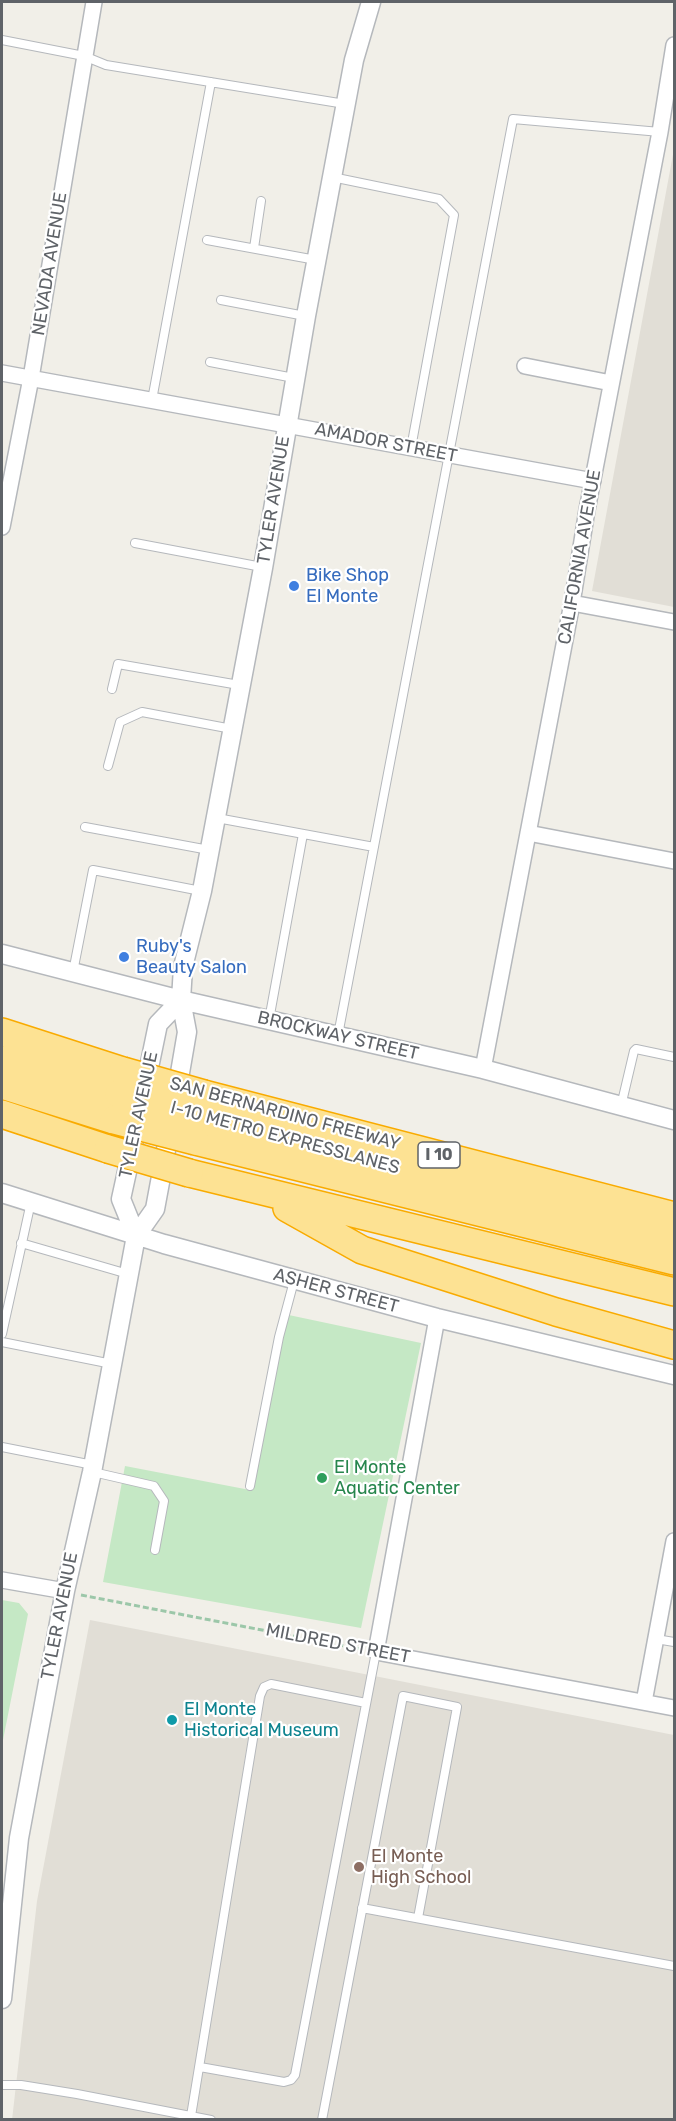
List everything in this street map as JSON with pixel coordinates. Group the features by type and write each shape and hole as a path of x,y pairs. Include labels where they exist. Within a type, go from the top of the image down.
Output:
{"highway":[{"name":"SAN BERNARDINO FREEWAY","path":"2,1032 118,1095 199,1117 675,1216"},
{"name":"I-10 METRO EXPRESSLANES","path":"2,1059 199,1117 675,1238"},
{"name":"I-10 METRO EXPRESSLANES","path":"2,1085 118,1095"},
{"path":"2,1114 189,1173 675,1293"},
{"name":"I-10 METRO EXPRESSLANES","path":"199,1117 675,1262"},
{"path":"257,1191 362,1250 556,1312 675,1345"}],"street":[{"name":"NEVADA AVENUE","path":"2,527 31,378 94,2"},
{"name":"TYLER AVENUE","path":"2,1999 19,1838 65,1591 92,1468 136,1236 155,1209 187,1032 181,1000 183,967 202,891 263,568 345,104 354,60 371,2"},
{"name":"CALIFORNIA AVENUE","path":"483,1069 675,45"},
{"path":"525,366 611,383"},
{"name":"AMADOR STREET","path":"2,373 593,481"},
{"path":"572,603 675,622"},
{"path":"528,833 675,861"},
{"name":"BROCKWAY STREET","path":"2,954 181,1000 483,1069 675,1120"},
{"name":"TYLER AVENUE","path":"136,1236 121,1199 158,1024 181,1000"},
{"name":"ASHER STREET","path":"2,1192 136,1236 437,1318 675,1375"},
{"path":"376,1652 437,1318"},
{"path":"644,1702 675,1541"},
{"path":"2,1580 65,1591"},
{"name":"MILDRED STREET","path":"376,1652 675,1708"}],"lane":[{"path":"2,40 84,56 106,65 345,104"},
{"path":"152,400 211,82"},
{"path":"338,1035 513,119 660,132"},
{"path":"332,177 439,199 454,214 411,448"},
{"path":"254,248 261,201"},
{"path":"207,240 316,260"},
{"path":"221,300 306,316"},
{"path":"210,362 296,378"},
{"path":"135,543 263,568"},
{"path":"112,689 118,664 241,685"},
{"path":"108,766 120,722 142,712 232,729"},
{"path":"216,818 374,847"},
{"path":"85,827 209,850"},
{"path":"269,1020 303,834"},
{"path":"73,974 93,870 202,891"},
{"path":"621,1106 636,1049 675,1056"},
{"path":"2,1334 31,1202"},
{"path":"21,1243 129,1274"},
{"path":"250,1486 279,1337 294,1279"},
{"path":"2,1342 112,1364"},
{"path":"2,1448 92,1468 154,1486 164,1501 155,1550"},
{"path":"656,1639 675,1642"},
{"path":"200,2067 284,2082 291,2080 295,2075 376,1652"},
{"path":"191,2116 236,1838 264,1686 271,1684 366,1703"},
{"path":"322,2120 403,1696 457,1707 418,1918"},
{"path":"362,1908 675,1966"},
{"path":"2,2085 32,2087 211,2120"}],"path":[{"name":"MILDRED STREET","path":"65,1591 376,1652"}],"shaded area":[{"path":"674,149 674,607 592,591"},
{"name":"El Monte High School","path":"90,1620 674,1735 674,2119 12,2120 37,1901"}],"green space":[{"name":"El Monte Aquatic Center","path":"284,1314 421,1343 361,1628 103,1582 125,1466 250,1490"},
{"path":"2,1600 19,1603 28,1614 2,1745"}],"place":[{"name":"Bike Shop El Monte","path":"294,586"},
{"name":"Ruby's Beauty Salon","path":"124,957"},
{"name":"El Monte Aquatic Center","path":"322,1478"},
{"name":"El Monte Historical Museum","path":"172,1720"},
{"name":"El Monte High School","path":"359,1867"}]}
